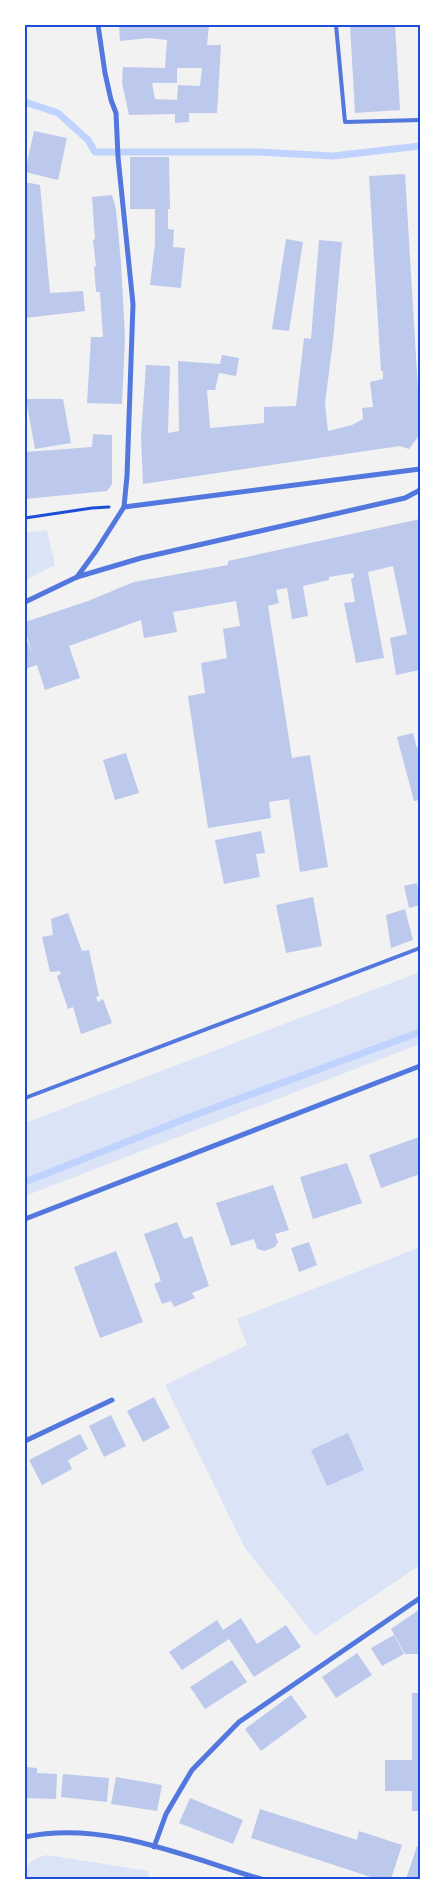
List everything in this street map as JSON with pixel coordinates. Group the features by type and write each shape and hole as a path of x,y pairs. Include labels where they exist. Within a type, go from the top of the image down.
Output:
{"street":[{"path":"77,577 124,507 127,476 133,304 118,157 116,113 109,91 98,25"},
{"path":"124,507 420,469"},
{"path":"25,602 77,577 141,558 405,498 420,490"},
{"path":"25,1219 420,1066"},
{"path":"25,1441 112,1400"},
{"path":"154,1847 166,1814 192,1770 239,1722 420,1598"},
{"path":"25,1837 46,1832 105,1835 154,1847 261,1879"}],"lane":[{"path":"336,25 345,122 420,120"},
{"path":"25,1098 420,948"}],"path":[{"path":"25,518 92,508 124,507"}],"shaded area":[{"path":"47,530 55,565 25,580 25,533"},
{"path":"420,972 420,1044 25,1196 25,1123"},
{"path":"420,1247 420,1565 315,1636 245,1548 165,1385 247,1345 237,1319"},
{"path":"47,1855 149,1871 148,1879 25,1879 26,1869 30,1862"}],"building":[{"path":"119,25 209,25 207,45 221,45 217,113 189,113 189,122 175,123 175,114 129,115 122,83 123,67 165,68 167,40 149,38 120,41","holes":["177,68 202,68 200,86 178,85 177,100 155,99 152,83 177,83"]},
{"path":"350,25 395,25 400,110 355,113"},
{"path":"34,131 67,138 58,180 25,172"},
{"path":"130,157 169,157 170,209 168,209 168,229 174,230 173,247 185,248 181,288 150,285 155,244 155,209 130,209"},
{"path":"405,174 420,423 420,434 409,449 400,446 143,484 141,436 146,365 170,366 168,433 179,431 178,361 220,364 222,355 239,358 236,376 219,373 215,390 207,390 210,428 264,423 264,407 296,406 304,338 311,339 319,240 342,242 325,403 328,431 352,425 363,419 362,408 373,407 370,382 383,379 369,176"},
{"path":"25,182 40,185 50,293 83,291 85,311 25,318"},
{"path":"112,195 116,209 121,263 125,337 122,404 87,403 91,337 103,337 100,292 96,292 94,267 96,266 92,197"},
{"path":"286,239 303,242 289,331 272,329"},
{"path":"26,399 63,399 71,443 35,449"},
{"path":"93,434 112,435 112,484 107,491 25,499 25,452 92,447"},
{"path":"420,519 420,670 396,675 390,638 407,634 393,566 368,572 384,658 356,663 344,603 355,602 351,579 354,577 353,573 329,577 329,580 303,586 308,616 292,619 287,588 276,590 279,603 268,606 292,758 310,755 328,867 300,872 289,799 269,802 271,818 208,828 188,696 205,693 201,663 227,658 223,629 240,626 236,601 173,612 177,632 144,638 141,620 69,646 80,678 45,690 37,665 25,669 25,635 32,653 25,629 25,622 88,601 134,582 228,565 228,561"},
{"path":"413,733 417,748 420,747 420,800 414,801 397,737"},
{"path":"126,753 139,793 115,800 103,760"},
{"path":"261,831 265,853 256,854 260,877 224,884 215,840"},
{"path":"417,883 420,905 409,908 404,886"},
{"path":"313,897 322,946 286,953 276,905"},
{"path":"405,909 413,940 391,948 386,915"},
{"path":"68,913 82,951 89,950 99,996 96,997 98,1002 103,999 112,1023 81,1034 73,1007 68,1009 57,976 61,974 60,971 50,972 42,937 53,935 51,919"},
{"path":"419,1137 420,1174 381,1188 369,1155"},
{"path":"347,1163 362,1203 313,1219 300,1177"},
{"path":"273,1185 289,1230 275,1234 278,1242 275,1247 265,1251 257,1249 254,1239 231,1246 216,1203"},
{"path":"177,1222 184,1239 192,1236 209,1286 192,1293 195,1298 174,1307 171,1301 162,1304 154,1284 161,1281 144,1234"},
{"path":"309,1242 317,1265 299,1272 291,1248"},
{"path":"116,1251 143,1322 100,1338 74,1267"},
{"path":"154,1397 170,1428 143,1442 127,1411"},
{"path":"111,1415 126,1446 104,1457 89,1426"},
{"path":"348,1433 364,1470 327,1486 311,1450"},
{"path":"80,1434 88,1449 68,1460 72,1469 42,1485 29,1460"},
{"path":"420,1609 420,1654 405,1654 391,1629"},
{"path":"241,1618 257,1644 286,1625 301,1647 254,1677 229,1639 182,1670 169,1652 217,1620 223,1630"},
{"path":"394,1635 404,1654 382,1666 371,1648"},
{"path":"357,1653 372,1675 336,1698 322,1677"},
{"path":"232,1660 247,1682 205,1709 190,1687"},
{"path":"412,1693 420,1693 420,1811 412,1811 412,1791 385,1791 385,1760 412,1760"},
{"path":"291,1695 307,1717 261,1751 245,1729"},
{"path":"25,1767 37,1768 37,1773 57,1774 56,1799 25,1798"},
{"path":"63,1774 109,1778 107,1802 61,1797"},
{"path":"116,1777 162,1785 157,1811 111,1804"},
{"path":"190,1798 243,1820 233,1844 179,1823"},
{"path":"260,1809 357,1840 359,1831 402,1845 391,1879 377,1879 251,1838"},
{"path":"417,1846 420,1846 420,1879 406,1879"}],"waterway":[{"path":"25,102 58,113 88,140 95,152 259,152 333,156 420,146"},
{"path":"25,1182 195,1115 420,1032"}]}
